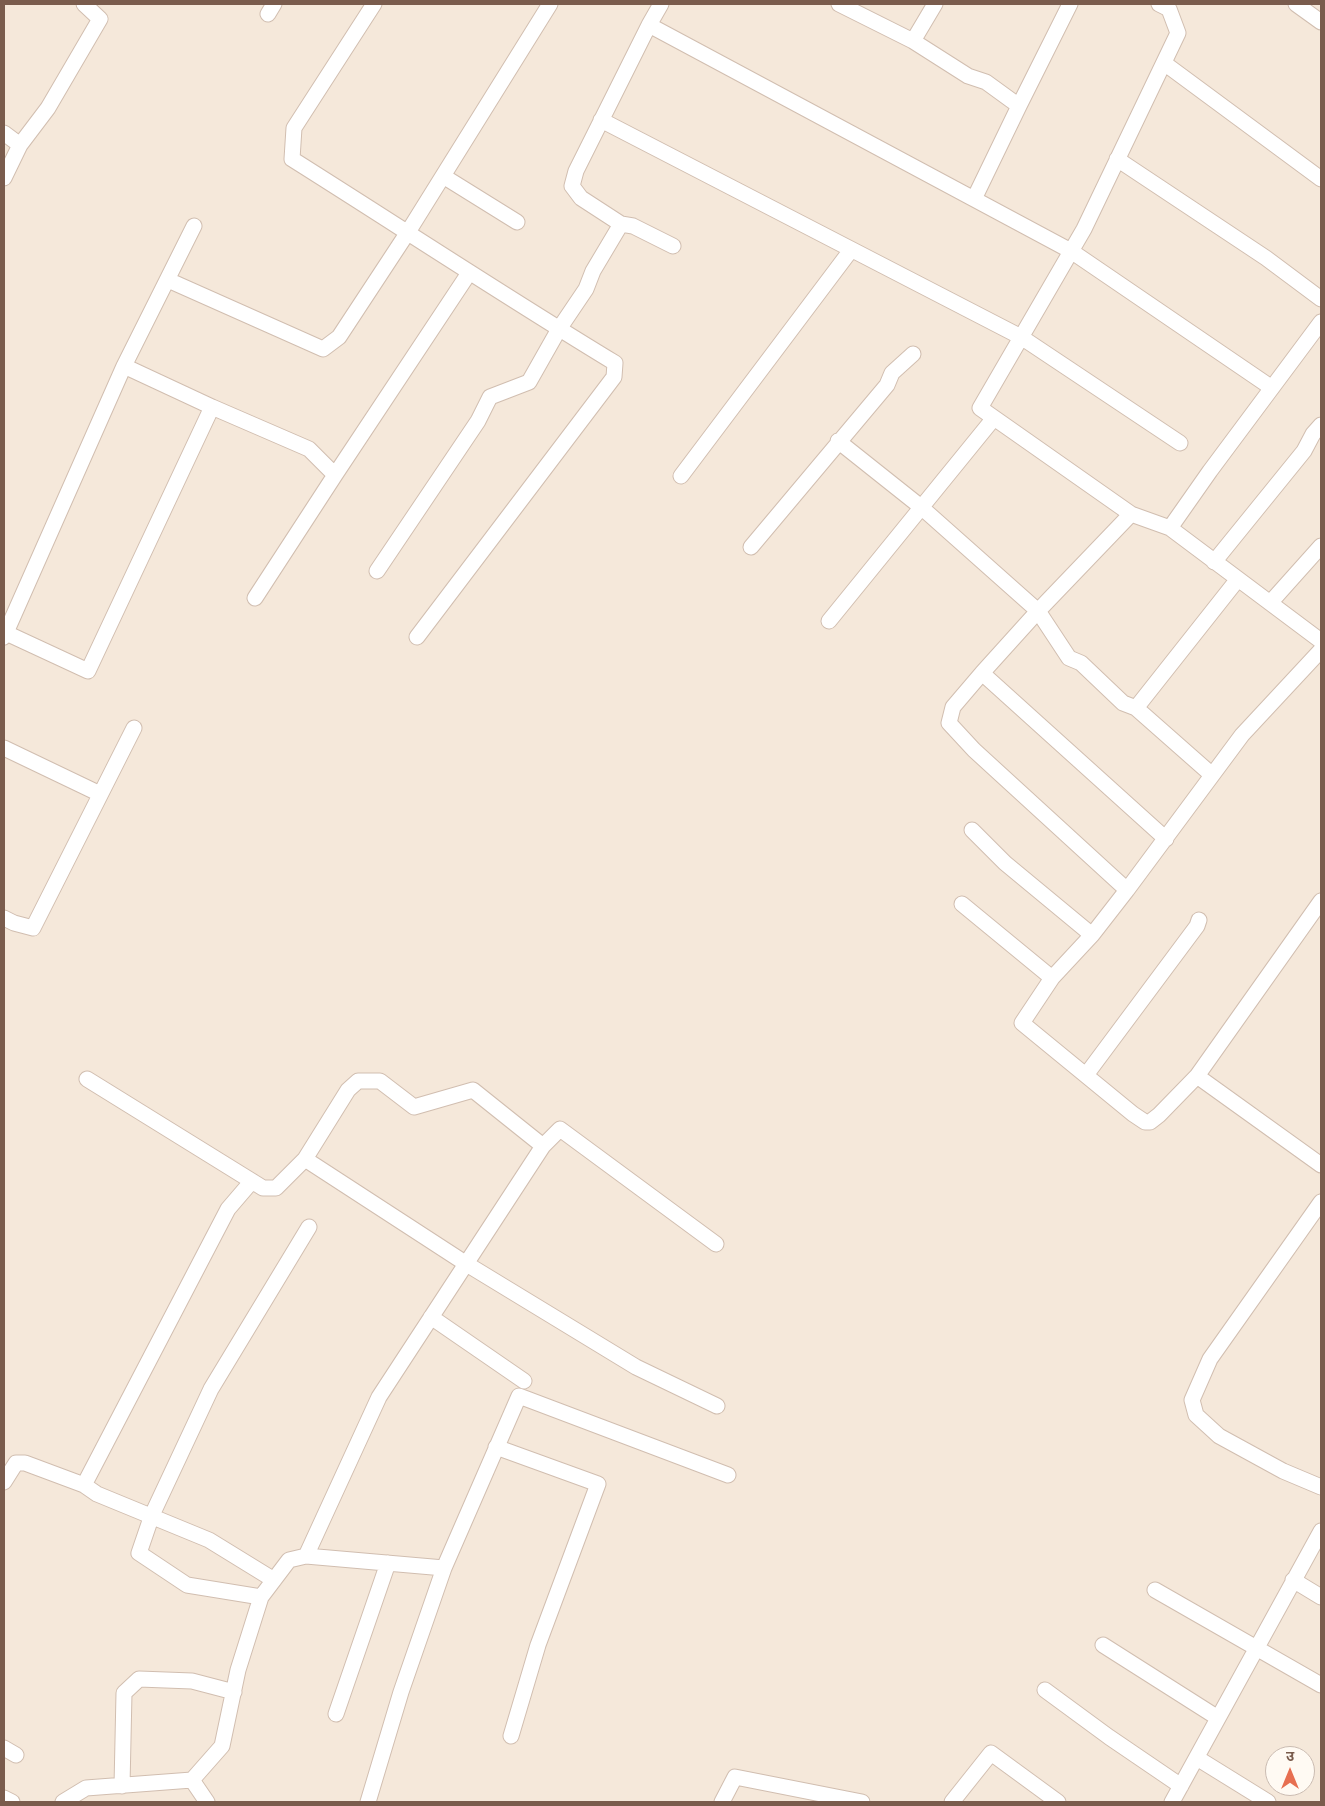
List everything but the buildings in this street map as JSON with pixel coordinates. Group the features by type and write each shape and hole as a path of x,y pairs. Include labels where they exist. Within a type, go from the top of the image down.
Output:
{"street":[{"path":"4,178 20,145 48,108 100,19 84,4"},
{"path":"374,4 294,128 292,159 469,273 615,363 614,377 417,637"},
{"path":"168,280 323,349 338,337 408,232 550,4"},
{"path":"661,4 576,171 572,186 581,198 620,224 633,226 673,246"},
{"path":"838,4 913,41 968,76 986,82 1018,106"},
{"path":"913,41 934,4"},
{"path":"974,199 1018,106 1070,4"},
{"path":"1296,4 1321,22"},
{"path":"1167,6 1178,33 1084,229 980,408 1131,514 1170,528 1321,641"},
{"path":"649,25 1071,251 1272,388"},
{"path":"1164,63 1321,178"},
{"path":"601,120 1021,337 1180,444"},
{"path":"4,133 20,145"},
{"path":"1117,159 1266,258 1321,299"},
{"path":"443,176 517,222"},
{"path":"376,571 478,422 490,397 529,382 559,329 586,289 593,271 620,224"},
{"path":"194,226 124,366 4,634 88,671 212,407"},
{"path":"681,476 851,250"},
{"path":"255,598 469,273"},
{"path":"1170,528 1321,322"},
{"path":"751,548 838,441 887,385 892,373 913,354"},
{"path":"124,366 309,449 335,475"},
{"path":"829,622 994,418"},
{"path":"1214,562 1304,451 1313,434 1321,425"},
{"path":"838,441 921,507 1038,611 1069,658 1081,663 1123,703 1136,708 1212,775"},
{"path":"1127,890 974,750 949,723 949,718 953,707 1038,611 1131,514"},
{"path":"1270,603 1321,546"},
{"path":"1136,708 1238,579"},
{"path":"1321,650 1242,735 1166,839 1092,935 1052,978 1022,1023 1145,1122 1150,1122 1197,1076 1321,901"},
{"path":"982,674 1166,839"},
{"path":"4,918 33,928 134,728"},
{"path":"4,748 100,794"},
{"path":"972,830 1005,863 1092,935"},
{"path":"962,904 1052,978"},
{"path":"1086,1075 1197,926 1198,920"},
{"path":"1197,1076 1321,1165"},
{"path":"87,1079 263,1188 276,1188 305,1159 348,1090 358,1081 380,1081 414,1108 473,1090 543,1146"},
{"path":"306,1556 379,1397 543,1146 560,1130 716,1244"},
{"path":"305,1159 465,1263 636,1367 717,1406"},
{"path":"84,1485 228,1209 252,1182"},
{"path":"1321,1202 1210,1359 1192,1400 1196,1415 1220,1436 1284,1471 1321,1487"},
{"path":"261,1597 187,1585 139,1553 152,1515 211,1389 309,1227"},
{"path":"431,1316 524,1382"},
{"path":"368,1802 401,1692 444,1568 519,1396 728,1475"},
{"path":"496,1448 598,1484 538,1645 511,1736"},
{"path":"4,1482 16,1463 26,1463 84,1485 97,1494 209,1540 274,1580"},
{"path":"1172,1802 1321,1531"},
{"path":"63,1802 86,1788 192,1780 222,1746 238,1670 261,1597 289,1560 306,1556 444,1568"},
{"path":"336,1714 388,1563"},
{"path":"1293,1580 1321,1597"},
{"path":"1156,1590 1321,1684"},
{"path":"1103,1645 1218,1718"},
{"path":"122,1786 124,1693 139,1679 192,1681 234,1692"},
{"path":"1044,1690 1108,1737 1181,1786"},
{"path":"952,1802 991,1753 1058,1802"},
{"path":"1197,1758 1268,1802"},
{"path":"722,1802 735,1777 862,1802"},
{"path":"192,1780 207,1802"},
{"path":"4,1798 12,1802"}],"shaded area":[{"path":"4,4 1321,4 1321,1802 4,1802"}]}
